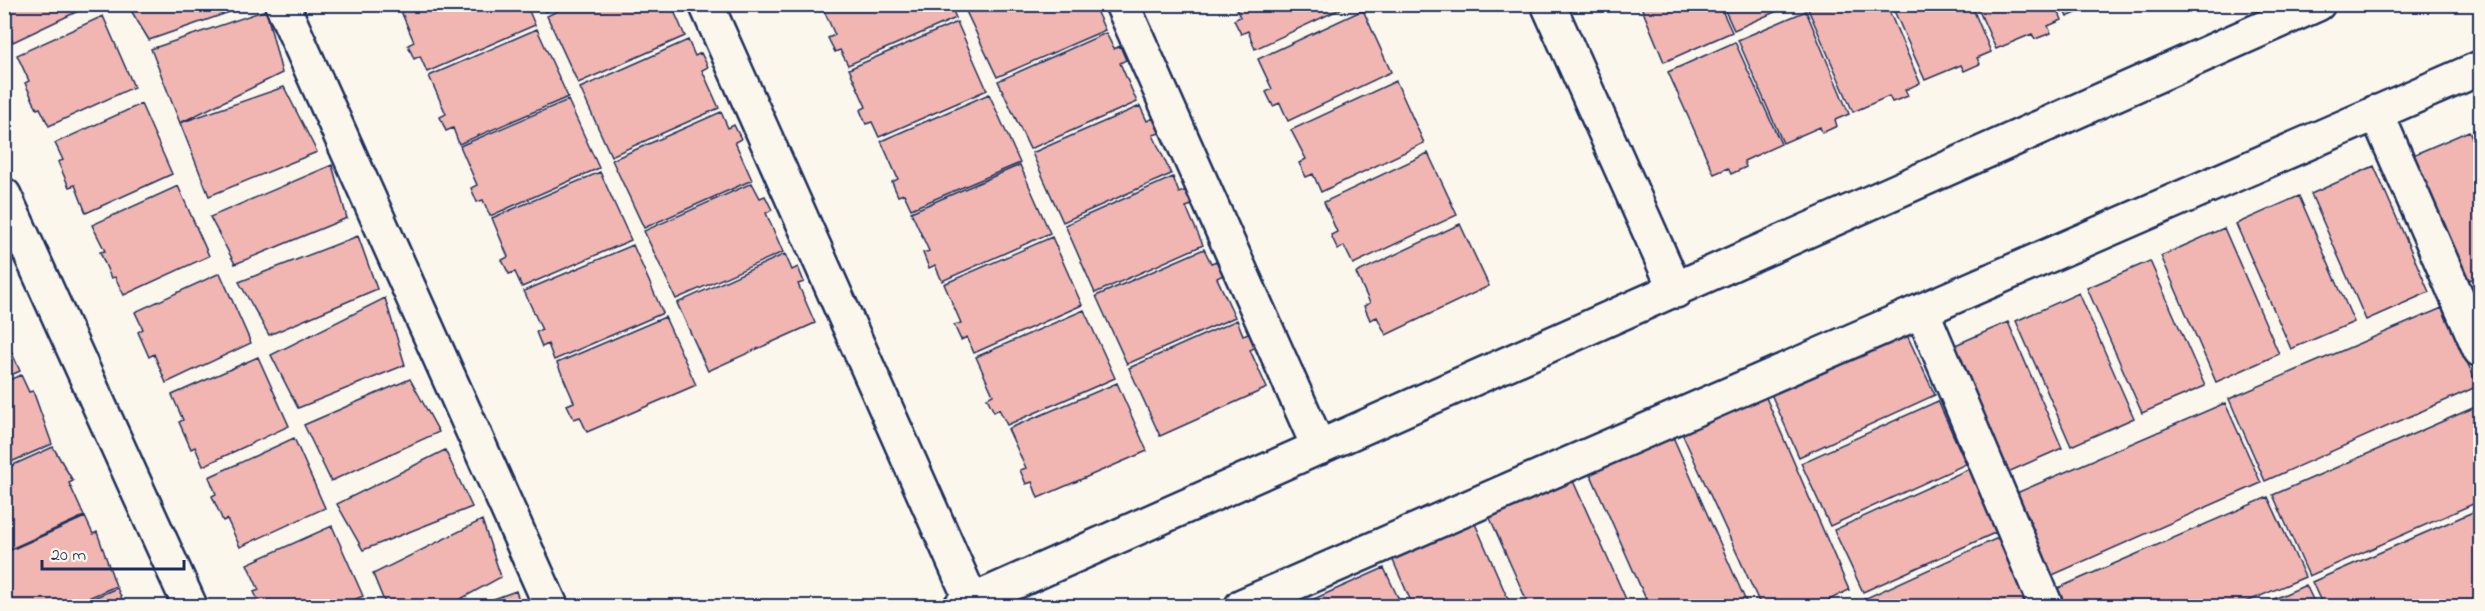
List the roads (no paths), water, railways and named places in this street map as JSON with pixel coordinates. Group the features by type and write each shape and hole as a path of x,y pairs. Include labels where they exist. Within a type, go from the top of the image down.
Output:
{"street":[{"path":"282,4 551,606"},
{"path":"706,4 966,604 1676,291 2249,18 2318,4"},
{"path":"1122,4 1319,448"},
{"path":"1548,4 1676,291"},
{"path":"1242,606 2481,68"},
{"path":"2376,112 2481,350"},
{"path":"4,195 190,606"},
{"path":"1922,311 2046,606"}]}
